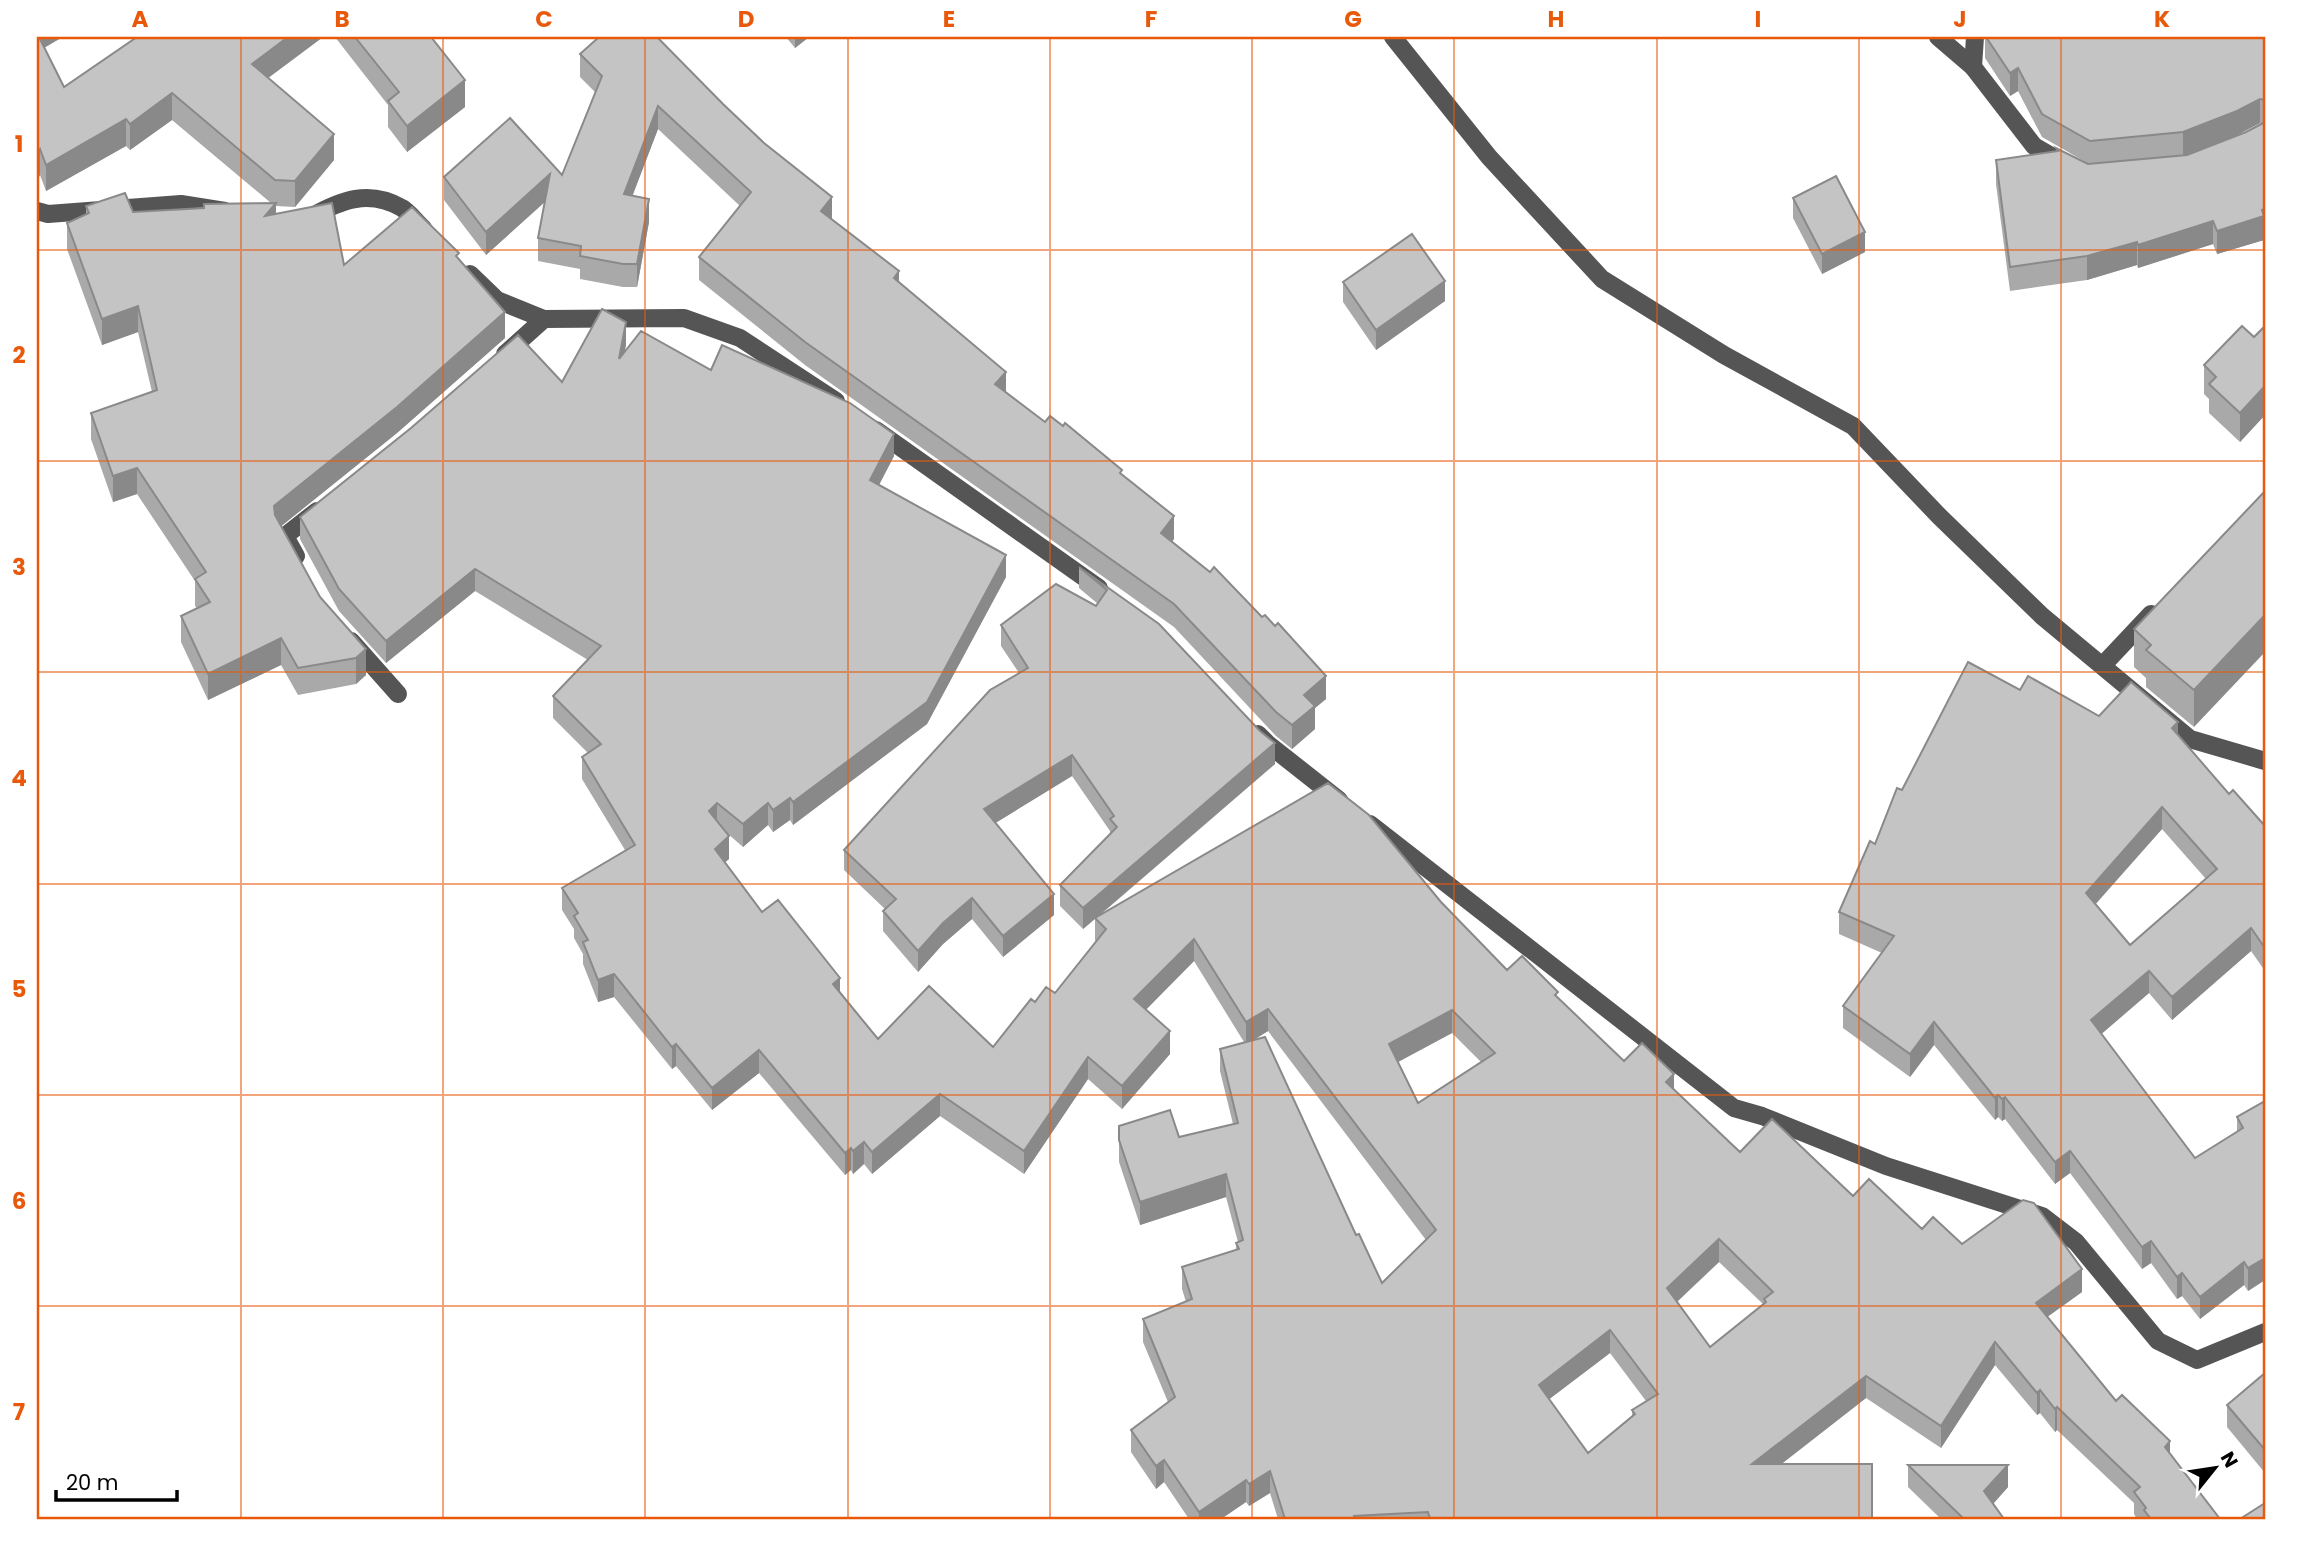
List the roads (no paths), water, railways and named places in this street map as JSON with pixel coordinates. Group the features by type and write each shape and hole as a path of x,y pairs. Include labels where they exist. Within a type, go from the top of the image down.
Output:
{"street":[{"path":"1393,37 1489,157 1602,279 1724,355 1853,426 1939,516 2042,616 2190,739 2265,761"},
{"path":"1938,37 1973,67 2034,146 2077,170"},
{"path":"1973,67 1975,37"},
{"path":"296,219 307,219 335,204 370,196 402,208 434,239"},
{"path":"37,211 48,214 181,204 236,212"},
{"path":"461,265 497,300 544,320 684,318 740,338 805,379 1110,596"},
{"path":"494,363 544,320"},
{"path":"304,571 285,536 328,502"},
{"path":"2103,665 2160,604"},
{"path":"338,627 398,694"},
{"path":"1249,724 1268,744 1734,1108 1762,1116 1886,1166 2042,1216 2076,1242 2158,1341 2197,1360 2265,1332"}]}
